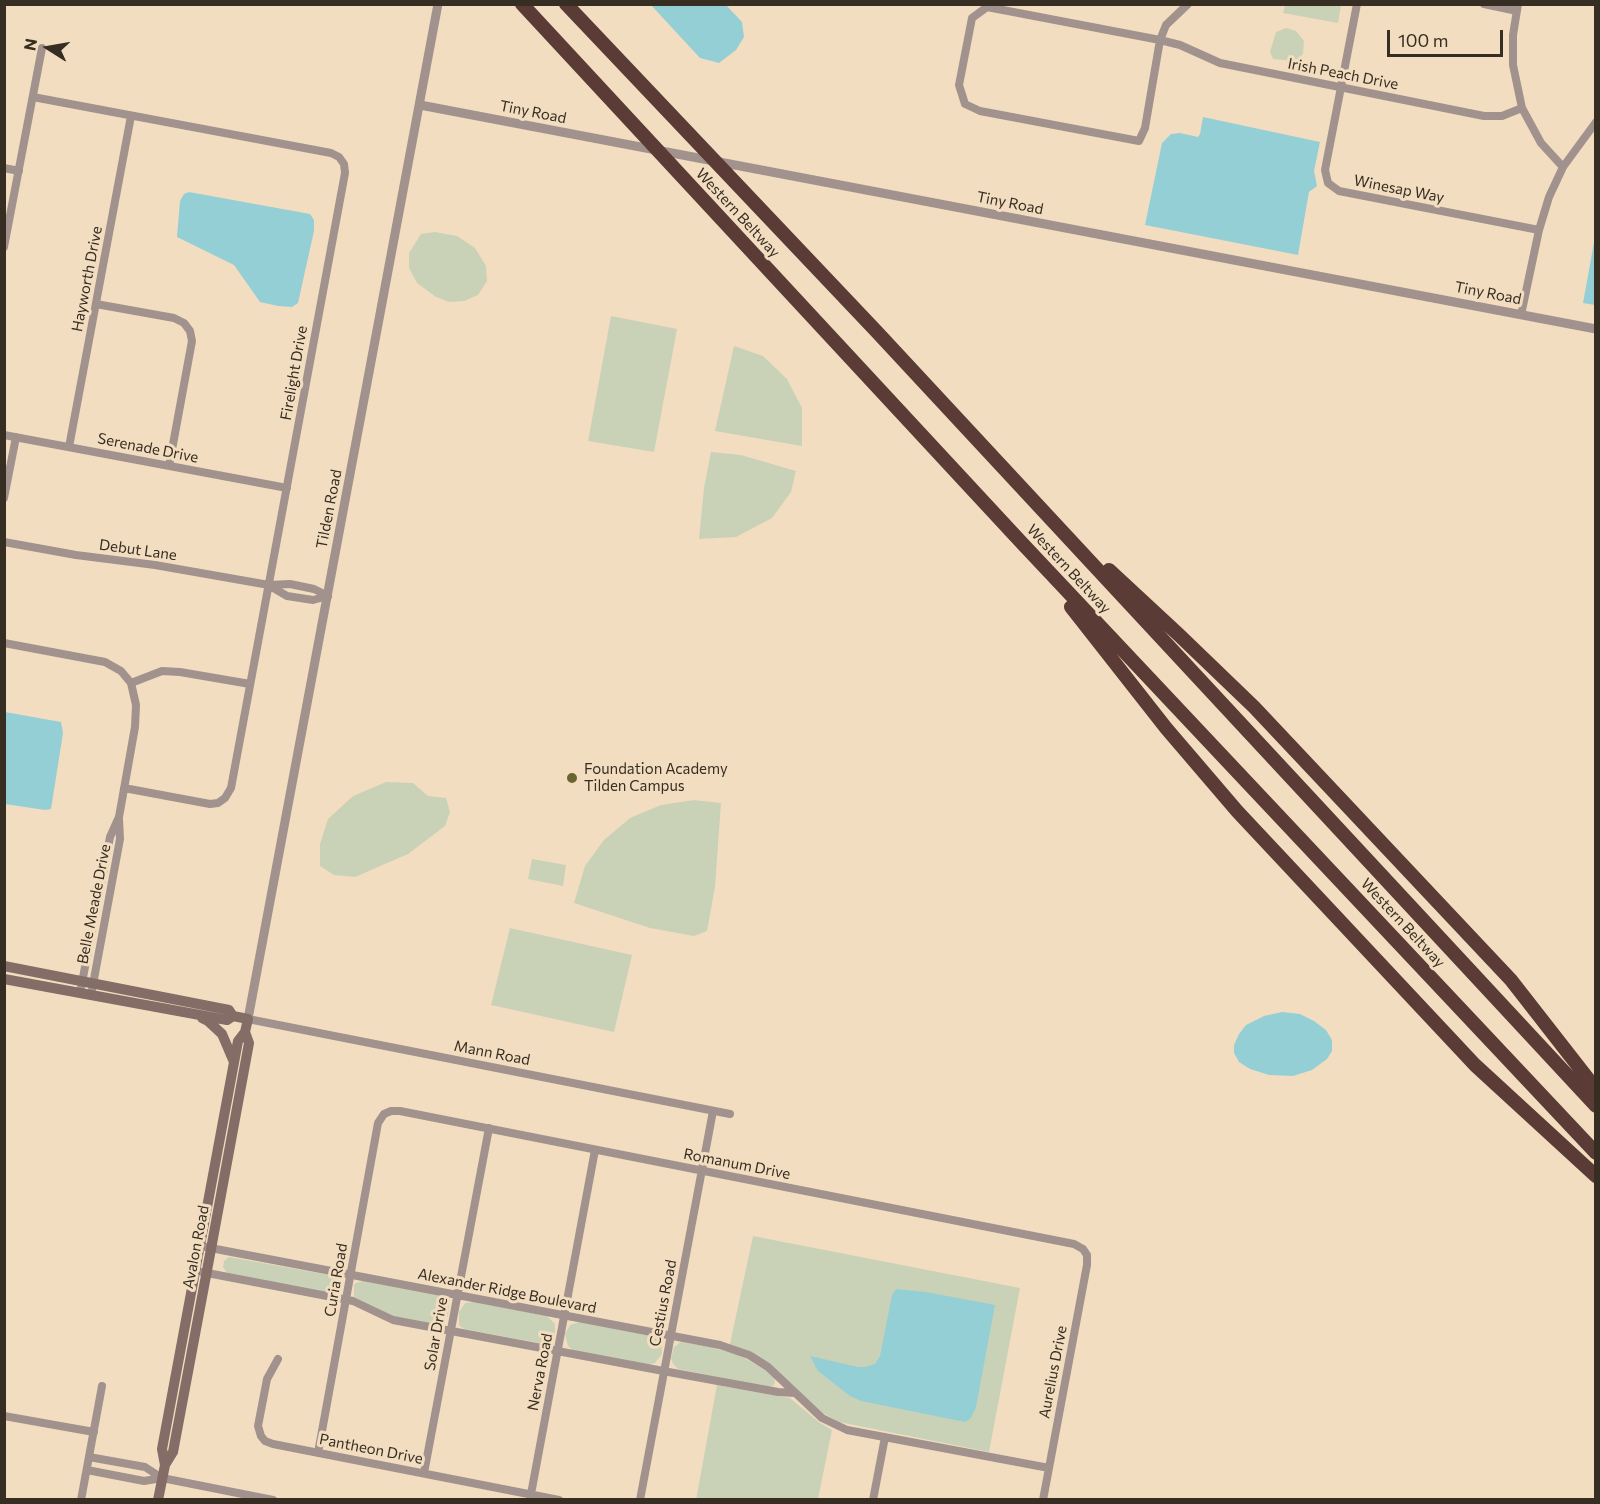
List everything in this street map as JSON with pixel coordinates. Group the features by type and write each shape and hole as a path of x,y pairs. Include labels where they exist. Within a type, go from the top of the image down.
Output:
{"highway":[{"name":"Western Beltway","path":"522,4 1020,541 1596,1153"},
{"name":"Western Beltway","path":"566,4 1596,1106"},
{"path":"1038,507 1179,634 1254,707 1511,980 1596,1089"},
{"path":"1020,541 1166,728 1237,811 1475,1065 1596,1176"}],"main road":[{"path":"4,966 230,1010 233,1016"},
{"path":"4,979 227,1020 233,1016 248,1019"},
{"path":"193,1014 208,1021 219,1031 234,1062"},
{"name":"Avalon Road","path":"201,1272 200,1246 234,1062 238,1041 245,1032 248,1019"},
{"name":"Avalon Road","path":"158,1500 165,1465 162,1449 201,1272 211,1249 249,1043 245,1032"}],"street":[{"name":"Tilden Road","path":"248,1019 438,4"},
{"path":"1160,40 1166,25 1188,4"},
{"name":"Winesap Way","path":"1357,4 1325,171 1328,183 1339,191 1539,230"},
{"path":"1484,4 1517,8 1513,35 1513,65 1522,108 1541,143 1563,167"},
{"name":"Irish Peach Drive","path":"1160,40 1145,128 1139,141 980,111 965,104 959,85 972,18 987,7 1160,40 1180,45 1220,63 1484,116 1502,116 1522,108"},
{"path":"4,247 42,48"},
{"name":"Firelight Drive","path":"33,97 331,153 339,157 344,164 345,173 231,788 225,798 218,803 210,804 124,788"},
{"name":"Tiny Road","path":"420,105 1596,329"},
{"name":"Hayworth Drive","path":"69,447 131,116"},
{"path":"1521,315 1539,230 1549,197 1563,167 1596,122"},
{"path":"4,168 19,171"},
{"path":"96,304 174,318 184,323 190,331 192,341 169,466"},
{"name":"Serenade Drive","path":"4,435 287,488"},
{"path":"4,498 16,437"},
{"name":"Debut Lane","path":"4,542 269,585 297,586 314,589 328,596"},
{"name":"Debut Lane","path":"269,585 287,596 313,600 328,596"},
{"path":"295,597 297,586"},
{"path":"4,643 105,662 121,671 131,683 162,671 250,684"},
{"name":"Belle Meade Drive","path":"91,995 88,982 94,920 110,837 118,817 135,727 136,705 131,683"},
{"name":"Belle Meade Drive","path":"80,993 88,982 105,922 120,839 118,817"},
{"path":"107,851 118,853"},
{"path":"94,920 105,922"},
{"name":"Mann Road","path":"248,1019 730,1114"},
{"name":"Romanum Drive","path":"384,1114 400,1111 489,1128 1074,1244 1083,1250"},
{"name":"Cestius Road","path":"640,1500 713,1111"},
{"name":"Curia Road","path":"318,1452 378,1123 384,1114"},
{"name":"Solar Drive","path":"424,1473 489,1128"},
{"name":"Nerva Road","path":"531,1494 595,1150"},
{"name":"Alexander Ridge Boulevard","path":"200,1246 720,1345 749,1355 768,1367 822,1418 847,1430 1049,1468"},
{"name":"Aurelius Drive","path":"1043,1500 1087,1265 1087,1256 1083,1250"},
{"path":"201,1272 346,1300 393,1320 778,1392 795,1393"},
{"name":"Pantheon Drive","path":"278,1359 267,1379 258,1426 265,1441 559,1500"},
{"path":"81,1500 102,1386"},
{"path":"4,1416 94,1432"},
{"path":"873,1500 885,1437"},
{"path":"89,1456 146,1467 162,1478"},
{"path":"113,1475 116,1461"},
{"path":"87,1470 144,1481 162,1478 273,1500"}],"green space":[{"path":"1285,4 1341,5 1338,23 1283,13"},
{"path":"1286,28 1296,31 1304,41 1303,54 1295,61 1273,59 1270,52 1276,32"},
{"path":"435,232 457,236 475,248 486,266 487,281 478,295 464,301 449,302 436,297 417,283 409,268 409,253 421,234"},
{"path":"611,316 677,329 654,452 588,441"},
{"path":"734,346 763,356 787,379 802,408 802,446 715,431"},
{"path":"711,452 741,455 796,471 791,492 772,518 736,537 699,539 704,488"},
{"path":"386,782 413,783 428,796 446,798 450,812 445,826 408,854 355,877 334,875 320,866 320,844 328,819 353,796"},
{"path":"694,800 721,803 715,887 707,931 694,936 650,928 574,903 585,866 604,840 630,818 661,805"},
{"path":"532,859 566,865 563,886 528,879"},
{"path":"510,928 632,955 614,1032 491,1005"},
{"path":"753,1236 1020,1288 989,1452 839,1422 823,1413 765,1361 730,1344"},
{"path":"229,1257 335,1276 342,1280 343,1287 339,1292 333,1294 227,1273 223,1267 224,1261"},
{"path":"363,1281 441,1296 449,1304 448,1316 444,1321 435,1324 395,1317 354,1297 354,1285"},
{"path":"474,1302 547,1316 555,1324 555,1335 551,1341 544,1344 464,1329 459,1325 459,1312 465,1303"},
{"path":"580,1322 654,1336 661,1342 662,1354 655,1363 649,1365 574,1351 568,1346 565,1334 570,1325"},
{"path":"681,1342 739,1355 769,1372 775,1382 773,1386 767,1387 678,1369 671,1358 674,1347"},
{"path":"717,1385 790,1398 832,1430 818,1499 696,1500"}],"water":[{"path":"651,5 726,5 742,22 744,37 736,50 719,63 700,58"},
{"path":"1203,117 1320,142 1314,171 1317,186 1309,192 1298,255 1145,225 1162,143 1171,134 1180,133 1198,137"},
{"path":"189,192 310,214 314,220 314,231 298,303 292,307 260,302 234,265 177,237 180,201 184,194"},
{"path":"1595,237 1595,305 1583,303"},
{"path":"5,712 61,722 63,733 51,809 5,804"},
{"path":"1282,1012 1300,1014 1326,1030 1332,1040 1332,1051 1327,1059 1312,1070 1293,1076 1269,1075 1250,1069 1239,1062 1234,1053 1234,1045 1246,1025 1264,1016"},
{"path":"896,1289 926,1292 995,1305 976,1407 971,1418 965,1422 861,1401 850,1396 818,1371 810,1356 858,1367 875,1364 880,1356 892,1295"}],"place":[{"name":"Foundation Academy Tilden Campus","path":"572,778"}]}
